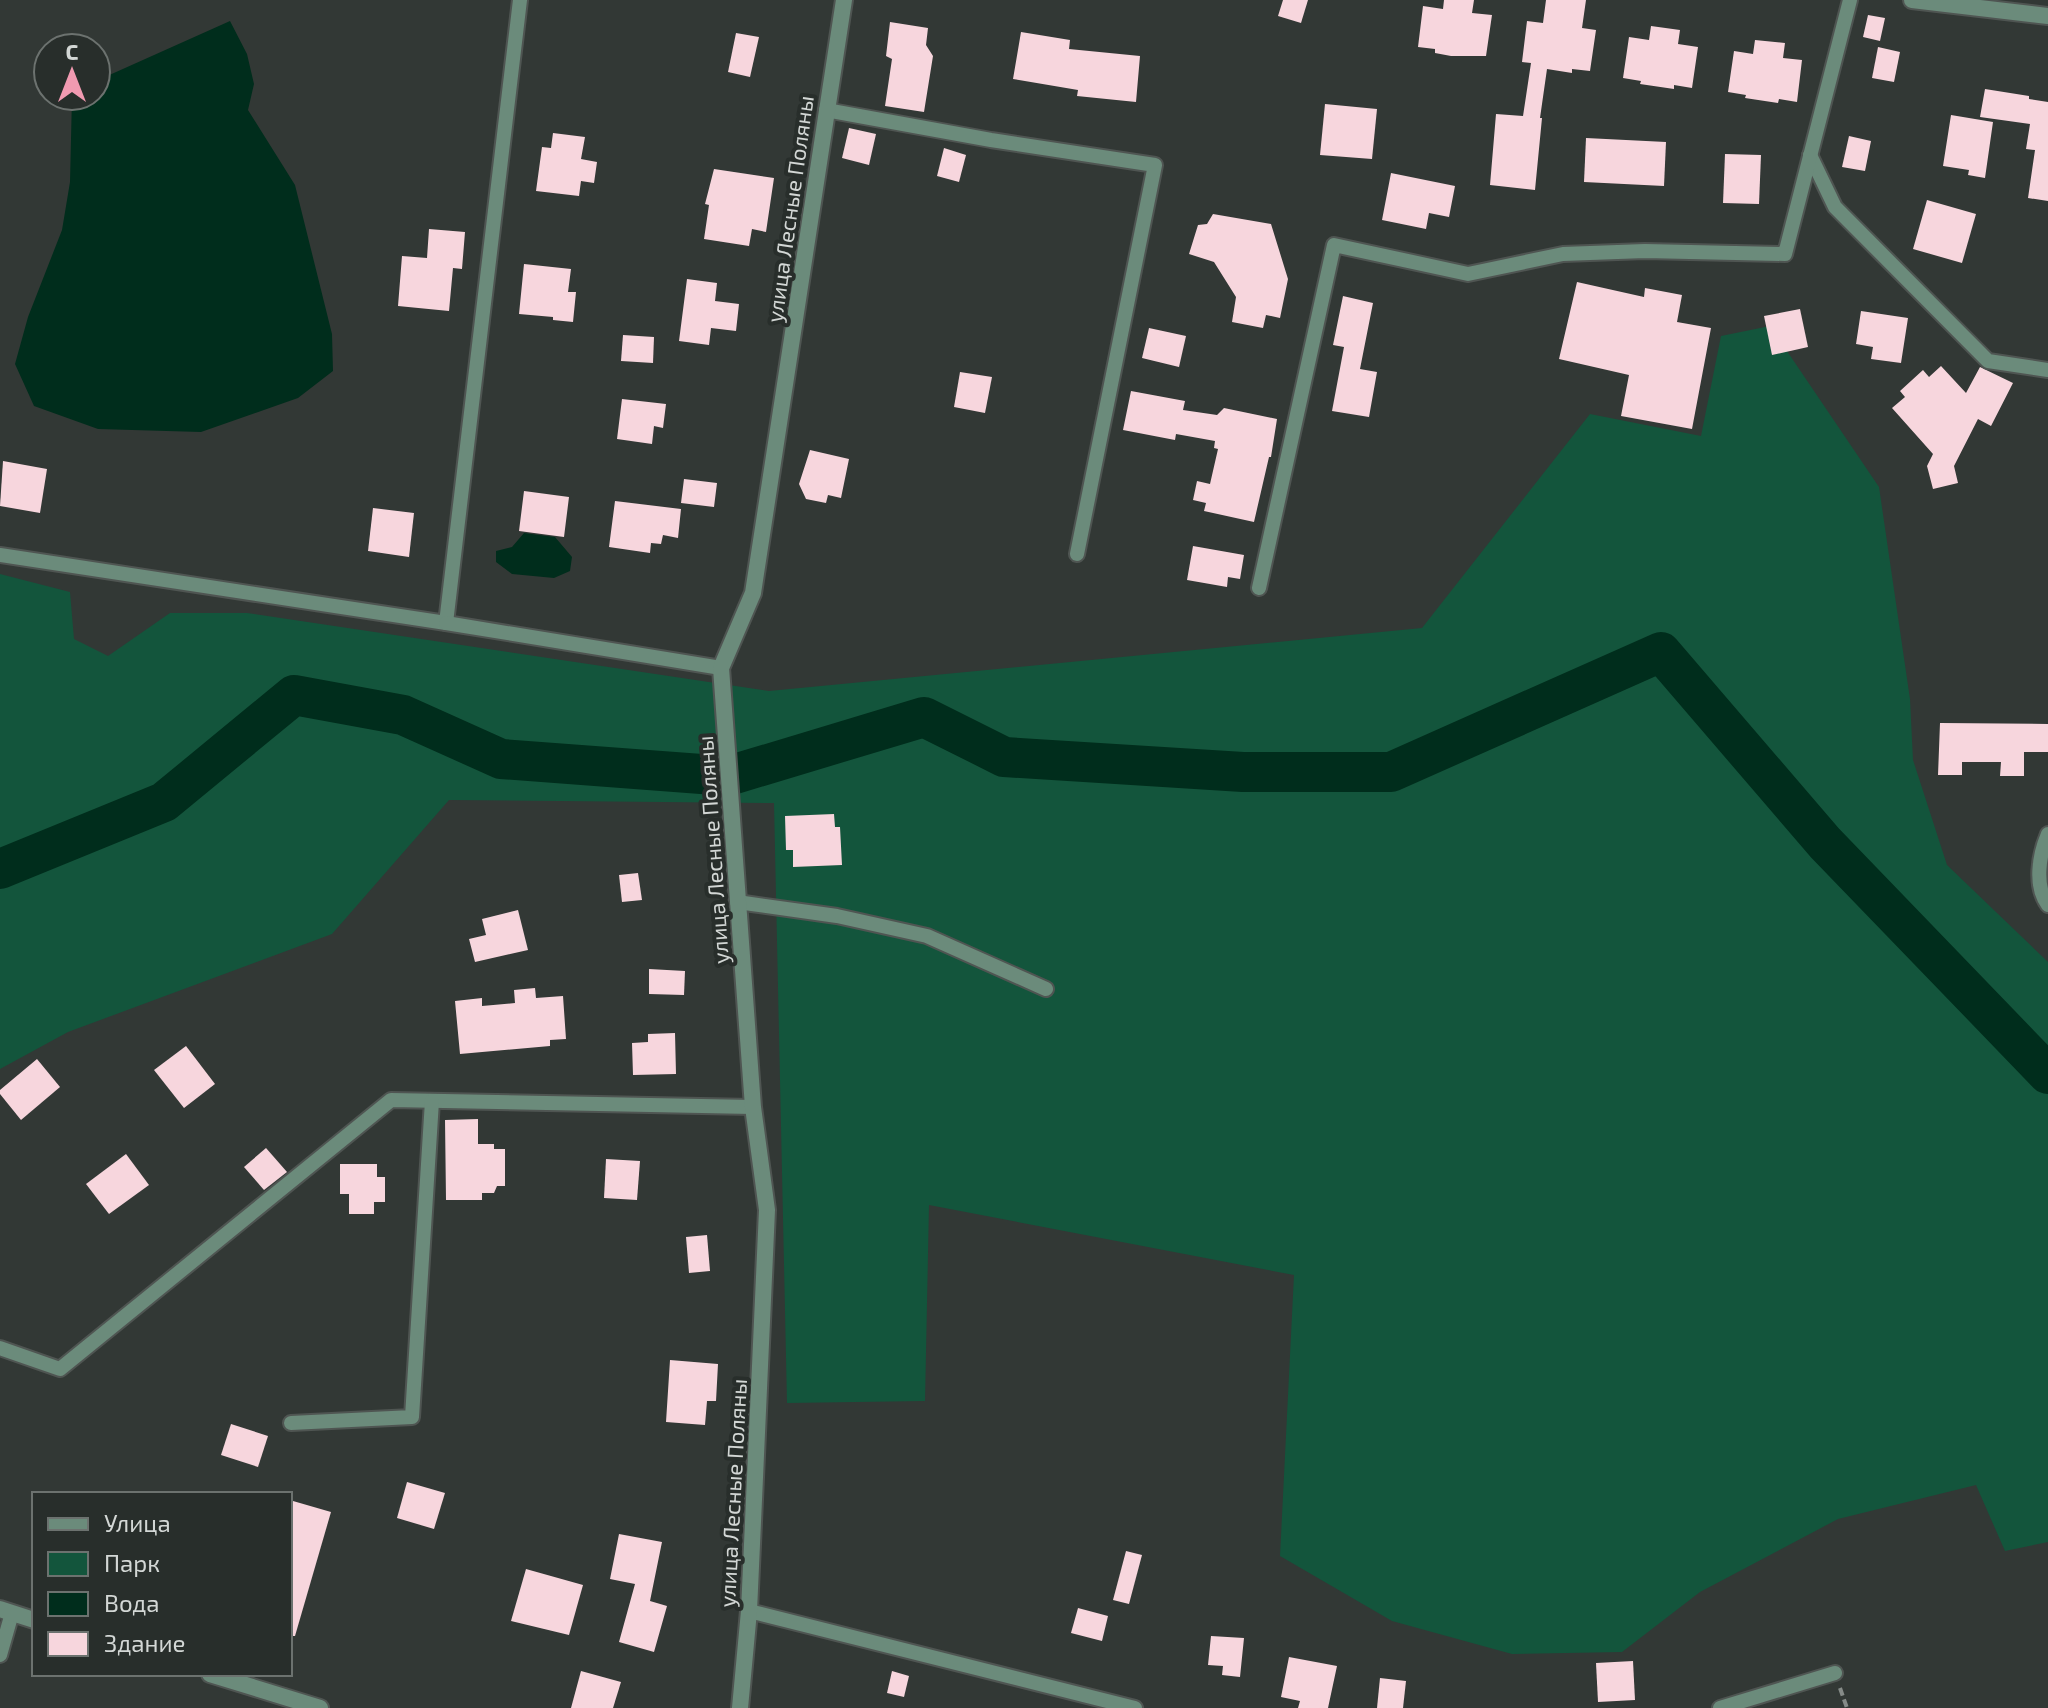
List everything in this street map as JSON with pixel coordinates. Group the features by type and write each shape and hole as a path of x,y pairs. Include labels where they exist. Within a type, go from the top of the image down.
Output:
{"street":[{"name":"улица Лесные Поляны","path":"740,1708 749,1611 767,1210 753,1107 721,668 753,593 844,0"},
{"path":"1912,0 2048,16"},
{"path":"6,1611 32,1619"},
{"path":"216,1676 320,1708"}],"lane":[{"path":"446,623 520,0"},
{"path":"1259,588 1334,245 1468,274 1563,254 1645,251 1785,254 1850,0"},
{"path":"826,110 1155,165 1077,554"},
{"path":"1810,155 1835,207 1988,361 2048,370"},
{"path":"0,555 721,668"},
{"path":"2048,834 2040,851 2041,895 2048,905"},
{"path":"737,902 837,916 927,936 1046,989"},
{"path":"0,1348 60,1369 391,1100 753,1107"},
{"path":"291,1423 412,1417 432,1101"},
{"path":"0,1655 6,1611"},
{"path":"749,1611 1135,1708"},
{"path":"1720,1708 1835,1673"}],"green space":[{"path":"1770,326 1879,487 1910,699 1913,760 1947,865 2048,962 2048,1542 2005,1551 1976,1485 1838,1519 1700,1592 1622,1652 1512,1654 1392,1621 1280,1556 1294,1275 929,1205 925,1401 787,1403 774,803 449,800 332,934 68,1032 0,1069 0,574 70,592 74,639 108,656 170,613 247,613 769,691 1422,628 1590,414 1701,436 1721,336"}],"water":[{"path":"230,21 247,54 254,84 248,110 295,185 332,334 333,371 298,398 201,432 98,429 34,406 15,364 28,317 62,230 70,182 72,112 112,112 112,74"},
{"path":"524,533 555,537 572,557 570,571 554,578 512,574 496,562 496,551 512,547"}],"building":[{"path":"1283,0 1308,0 1301,23 1278,16"},
{"path":"1444,0 1474,0 1472,13 1492,15 1486,56 1451,56 1435,53 1435,49 1418,47 1423,6 1443,9"},
{"path":"1546,0 1586,0 1582,28 1596,30 1590,71 1572,69 1572,73 1547,69 1535,190 1490,185 1496,114 1523,116 1531,63 1522,62 1527,21 1543,23"},
{"path":"1868,15 1885,18 1880,41 1863,37"},
{"path":"890,22 928,28 926,45 933,56 924,112 885,106 892,59 886,56"},
{"path":"1651,26 1680,30 1678,44 1698,47 1692,88 1674,85 1674,89 1623,78 1629,37 1649,40"},
{"path":"1021,32 1070,40 1069,49 1140,56 1136,102 1077,96 1078,90 1013,79"},
{"path":"736,33 759,37 750,77 728,72"},
{"path":"1755,40 1785,43 1783,58 1802,60 1797,102 1779,99 1778,103 1728,92 1734,51 1753,54"},
{"path":"1878,47 1900,52 1894,82 1872,78"},
{"path":"1985,89 2048,102 2048,201 2028,198 2035,150 2026,149 2030,124 1980,117"},
{"path":"1325,104 1377,109 1372,159 1320,155"},
{"path":"1951,115 1993,122 1985,178 1968,175 1969,170 1943,166"},
{"path":"849,128 876,134 869,165 842,158"},
{"path":"553,133 585,137 581,159 597,162 594,183 581,181 579,196 536,191 542,147 551,148"},
{"path":"1849,136 1871,141 1865,171 1842,167"},
{"path":"1586,138 1666,142 1664,186 1584,182"},
{"path":"944,148 966,155 959,182 937,176"},
{"path":"1725,154 1761,155 1759,204 1723,203"},
{"path":"714,169 774,178 766,232 752,229 749,246 704,239 709,205 705,204"},
{"path":"1391,173 1455,186 1449,217 1429,213 1426,229 1382,220"},
{"path":"1927,200 1976,214 1962,263 1913,249"},
{"path":"1213,214 1271,224 1288,279 1280,318 1266,315 1263,328 1232,322 1236,297 1214,262 1189,254 1198,225 1207,224"},
{"path":"429,229 465,232 462,269 453,268 449,311 398,306 402,256 427,258"},
{"path":"524,264 571,269 568,292 576,292 573,322 519,314"},
{"path":"687,279 717,283 715,301 739,304 736,331 711,328 709,345 679,341"},
{"path":"1577,282 1644,297 1645,288 1682,295 1677,322 1711,328 1692,429 1621,416 1629,375 1559,359"},
{"path":"1343,296 1373,303 1360,369 1377,372 1369,417 1332,411 1344,347 1333,345"},
{"path":"1800,309 1808,347 1772,355 1764,316"},
{"path":"1861,311 1908,318 1901,363 1871,359 1873,347 1856,344"},
{"path":"1149,328 1186,336 1179,367 1142,358"},
{"path":"623,335 654,337 653,363 621,361"},
{"path":"1941,366 1966,393 1980,367 2013,383 1991,426 1978,419 1954,466 1958,483 1933,489 1927,466 1933,454 1892,408 1905,397 1900,391 1923,370 1929,377"},
{"path":"960,372 992,377 985,413 954,407"},
{"path":"1131,391 1185,401 1183,410 1217,415 1224,408 1277,419 1271,457 1254,522 1204,511 1206,503 1193,500 1197,481 1210,484 1218,449 1214,448 1215,441 1176,434 1175,440 1123,430"},
{"path":"622,399 666,404 663,428 654,426 652,444 617,439"},
{"path":"810,450 849,459 841,498 828,495 826,503 806,499 799,484"},
{"path":"3,461 47,469 40,513 0,506"},
{"path":"684,479 717,483 714,507 681,503"},
{"path":"524,491 569,497 564,537 519,531"},
{"path":"615,501 681,509 678,538 663,535 661,544 651,543 650,553 609,547"},
{"path":"373,508 414,513 409,557 368,551"},
{"path":"1193,546 1244,555 1240,579 1228,577 1227,587 1187,580"},
{"path":"1940,723 2048,724 2048,752 2024,752 2024,776 2000,776 2001,762 1962,762 1962,775 1938,775"},
{"path":"834,814 835,827 840,827 842,865 793,867 793,850 786,850 785,816"},
{"path":"638,873 642,900 622,902 619,875"},
{"path":"518,910 528,950 475,962 469,939 486,935 482,919"},
{"path":"649,969 685,971 684,995 649,994"},
{"path":"535,988 536,998 563,996 566,1039 550,1040 550,1046 460,1054 455,1001 482,998 482,1006 515,1003 514,990"},
{"path":"675,1033 676,1074 633,1075 632,1043 648,1042 648,1034"},
{"path":"186,1046 215,1084 184,1108 154,1070"},
{"path":"37,1059 60,1087 21,1120 0,1090"},
{"path":"478,1119 478,1144 494,1144 494,1149 505,1149 505,1186 497,1186 494,1193 482,1193 482,1200 446,1200 445,1120"},
{"path":"266,1148 287,1172 264,1190 244,1167"},
{"path":"126,1154 149,1185 109,1214 86,1184"},
{"path":"606,1159 640,1161 637,1200 604,1198"},
{"path":"340,1164 377,1164 377,1177 385,1177 385,1202 374,1202 374,1214 349,1214 349,1194 340,1194"},
{"path":"707,1235 710,1271 689,1273 686,1237"},
{"path":"670,1360 718,1364 716,1401 707,1401 705,1425 666,1422"},
{"path":"231,1424 268,1436 258,1467 221,1455"},
{"path":"407,1482 445,1493 434,1529 397,1518"},
{"path":"293,1501 331,1512 295,1636 292,1636"},
{"path":"619,1534 662,1542 650,1601 667,1606 654,1652 619,1642 635,1584 610,1579"},
{"path":"1126,1551 1142,1555 1129,1604 1113,1600"},
{"path":"526,1569 583,1585 569,1635 511,1621"},
{"path":"1078,1608 1108,1616 1102,1641 1071,1633"},
{"path":"1211,1636 1244,1638 1240,1677 1222,1675 1223,1666 1208,1665"},
{"path":"1289,1657 1337,1666 1328,1708 1298,1708 1300,1701 1281,1697"},
{"path":"1633,1661 1635,1700 1598,1702 1596,1663"},
{"path":"581,1671 621,1682 613,1708 571,1708"},
{"path":"892,1671 909,1676 904,1697 887,1693"},
{"path":"1380,1678 1406,1681 1403,1708 1377,1708"}],"waterway":[{"path":"0,869 164,802 294,695 403,715 501,759 728,776 924,717 1004,757 1243,772 1391,772 1661,652 1825,843 2048,1074"}]}
